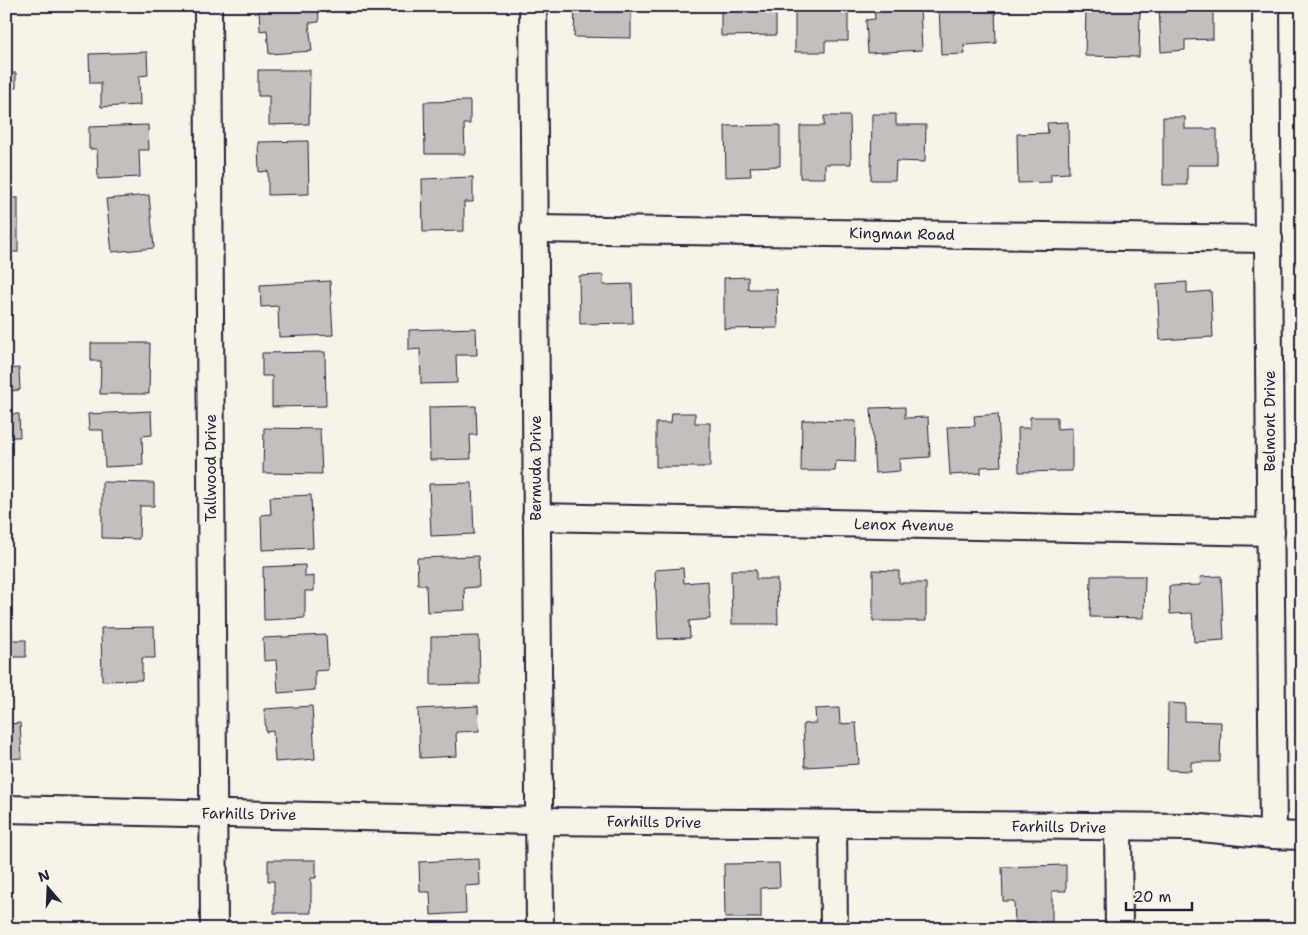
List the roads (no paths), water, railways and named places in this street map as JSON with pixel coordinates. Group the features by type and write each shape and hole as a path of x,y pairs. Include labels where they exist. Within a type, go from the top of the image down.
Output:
{"street":[{"name":"Tallwood Drive","path":"208,6 214,929"},
{"name":"Bermuda Drive","path":"533,6 540,929"},
{"name":"Belmont Drive","path":"1266,6 1273,835"},
{"name":"Kingman Road","path":"534,229 1269,239"},
{"name":"Lenox Avenue","path":"536,518 1271,532"},
{"name":"Farhills Drive","path":"6,809 538,820 1191,827 1302,836"},
{"path":"833,824 834,929"},
{"path":"1118,827 1119,929"}]}
